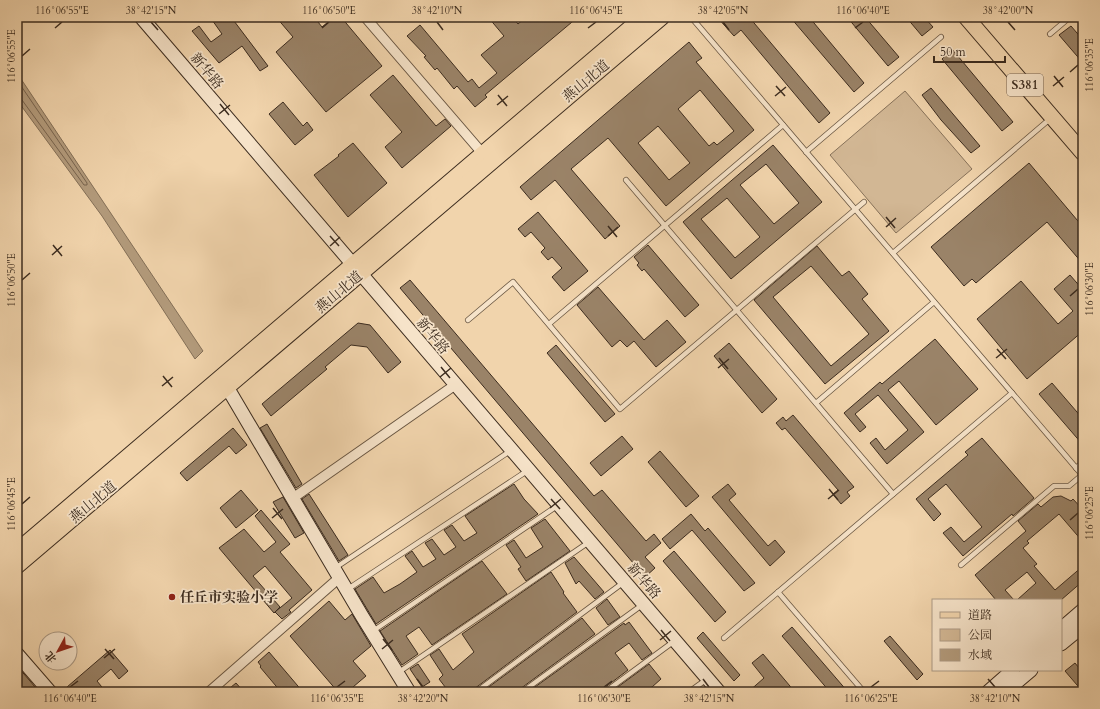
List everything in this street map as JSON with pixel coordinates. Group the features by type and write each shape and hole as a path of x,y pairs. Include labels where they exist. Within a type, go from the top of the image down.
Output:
{"main road":[{"name":"新华路","path":"141,17 510,451 718,692"},
{"name":"燕山北道","path":"17,566 227,387 483,154 643,17"},
{"name":"燕山北道","path":"17,551 662,17"},
{"name":"S381","path":"966,17 1083,153"},
{"name":"S381","path":"980,17 1083,137"},
{"path":"227,387 346,590 409,692"},
{"path":"1062,628 1083,610"},
{"path":"1062,643 1083,626"},
{"path":"17,654 50,692"},
{"path":"988,692 1012,671"},
{"path":"1005,692 1030,671"}],"street":[{"path":"365,17 483,154"},
{"path":"293,498 455,385"},
{"path":"208,692 337,573"}],"lane":[{"path":"691,17 1083,475 1070,486 1054,486 961,565"},
{"path":"1050,34 1070,17"},
{"path":"806,152 941,37"},
{"path":"892,253 1052,117"},
{"path":"549,324 783,125"},
{"path":"626,180 893,494"},
{"path":"468,320 513,282 620,409 864,202"},
{"path":"816,403 934,302"},
{"path":"724,638 1012,393"},
{"path":"337,573 510,451"},
{"path":"1076,468 1083,462"},
{"path":"346,590 528,471"},
{"path":"372,632 558,506"},
{"path":"398,674 589,542"},
{"path":"476,692 624,582"},
{"path":"778,592 864,692"},
{"path":"522,692 643,605"},
{"path":"605,692 675,641"},
{"path":"689,692 707,679"}],"green space":[{"path":"905,91 972,169 896,233 830,155"}],"water":[{"path":"17,73 203,351 195,359 102,216 17,100"}],"building":[{"path":"210,17 231,17 268,66 260,71 242,46 219,63 192,31 199,26 211,42 222,34"},
{"path":"276,17 314,17 322,27 334,17 341,17 382,66 326,112 276,52 293,37"},
{"path":"488,17 512,17 518,24 526,17 532,17 535,21 539,17 578,17 485,95 487,97 475,107 457,86 454,89 437,68 435,70 424,57 426,56 407,36 420,25 468,82 472,79 479,88 497,73 481,55 504,36"},
{"path":"717,17 749,17 830,113 819,123 741,30 734,36"},
{"path":"790,17 809,17 864,83 854,92"},
{"path":"847,17 865,17 899,57 888,66"},
{"path":"906,17 924,17 933,27 922,36"},
{"path":"1071,26 1083,40 1083,63 1059,35"},
{"path":"689,42 702,58 696,62 754,130 666,206 608,138 571,169 620,226 605,239 555,180 531,200 520,187","holes":["700,90 734,131 717,145 714,142 709,146 678,109","658,126 690,163 669,180 638,143"]},
{"path":"952,49 1013,122 1002,131 942,59"},
{"path":"393,75 436,126 445,119 451,126 402,168 385,147 402,132 370,95"},
{"path":"931,88 980,146 971,153 941,120 922,95"},
{"path":"283,102 303,126 307,122 313,130 295,145 269,114"},
{"path":"353,143 387,183 348,217 314,175"},
{"path":"773,145 822,202 731,279 683,222","holes":["766,164 799,203 774,224 740,185","727,198 760,237 735,258 701,219"]},
{"path":"1029,163 1083,227 1083,264 1047,222 976,283 972,279 964,286 931,247"},
{"path":"538,212 588,271 564,291 552,277 562,268 552,257 548,260 541,252 545,248 531,232 525,237 518,229"},
{"path":"648,245 699,305 685,317 644,269 642,271 637,265 639,263 634,257"},
{"path":"817,246 842,276 849,271 868,294 862,299 889,331 825,384 754,300","holes":["811,266 869,334 831,366 773,297"]},
{"path":"1070,275 1083,290 1083,331 1027,379 977,319 1021,281 1058,324 1073,311 1054,289"},
{"path":"410,280 594,496 602,490 646,541 654,534 661,543 645,557 655,568 645,577 400,288"},
{"path":"598,287 644,340 667,320 686,342 656,367 634,341 627,347 620,340 612,347 577,305"},
{"path":"358,323 370,325 401,362 388,373 367,347 351,345 325,367 327,369 271,416 262,404"},
{"path":"935,339 978,389 936,425 899,381 888,390 924,432 887,464 870,443 876,438 885,450 908,430 878,395 855,414 866,427 860,432 844,413 880,382 882,384"},
{"path":"729,343 777,399 762,413 714,356"},
{"path":"556,345 615,414 605,422 547,353"},
{"path":"1052,383 1083,419 1083,445 1039,394"},
{"path":"793,415 854,487 847,492 850,496 841,504 833,494 838,490 785,428 782,430 776,423 783,417 786,421"},
{"path":"267,424 302,484 296,488 260,428"},
{"path":"233,428 247,445 236,454 229,446 187,481 180,473"},
{"path":"622,436 633,449 601,476 590,463"},
{"path":"982,438 1034,498 1013,516 1012,514 963,556 943,533 951,527 964,542 982,527 946,484 928,499 941,514 934,521 916,499 968,455 965,452"},
{"path":"660,451 699,496 686,507 648,462"},
{"path":"514,484 524,499 538,514 376,624 355,589 373,577 384,593 400,584 417,572 405,556 412,551 423,567 436,559 425,543 432,539 444,555 456,547 444,530 452,525 464,541 477,533 465,516"},
{"path":"728,484 736,494 729,500 768,546 775,540 785,552 770,566 712,497"},
{"path":"241,490 258,510 236,528 220,508"},
{"path":"309,494 348,555 339,561 302,499"},
{"path":"1061,496 1071,501 1073,499 1083,510 1083,542 1059,514 1027,541 1029,543 1023,548 1037,564 1034,566 1055,590 1083,566 1083,581 1062,599 1018,599 1036,583 1027,572 1005,590 1013,599 995,599 975,575 1026,531 1018,521 1038,504 1041,507 1053,497"},
{"path":"283,497 304,533 295,538 273,502"},
{"path":"261,510 290,544 280,552 312,590 289,610 291,612 282,619 275,612 274,613 219,548 244,529 264,552 276,542 255,516","holes":["265,566 292,598 275,612 280,607 253,576"]},
{"path":"691,514 705,531 708,528 755,583 744,591 692,530 670,549 662,539"},
{"path":"545,519 570,551 526,581 518,569 521,567 506,545 514,540 526,558 543,547 531,528"},
{"path":"674,551 726,612 715,622 663,561"},
{"path":"574,557 604,592 595,599 579,581 576,584 565,563"},
{"path":"482,561 507,594 432,645 419,627 406,636 418,654 402,665 380,631"},
{"path":"551,572 564,592 563,593 577,612 472,692 449,692 439,679 443,675 430,655 439,649 453,670 474,652 462,634"},
{"path":"607,599 620,617 608,625 596,608"},
{"path":"329,601 345,620 352,614 371,646 353,661 366,676 353,687 357,692 338,692 290,636"},
{"path":"582,618 595,634 518,692 482,692"},
{"path":"629,622 652,653 642,660 629,643 615,653 628,670 601,692 528,692 624,623 625,625"},
{"path":"792,627 848,692 830,692 782,636"},
{"path":"703,632 740,675 734,681 697,638"},
{"path":"890,636 923,674 917,680 884,641"},
{"path":"110,650 128,671 119,679 111,669 97,681 106,692 71,692 67,687"},
{"path":"269,652 303,692 281,692 260,667 261,666 258,662"},
{"path":"763,654 795,692 748,692 764,678 752,663"},
{"path":"1075,663 1083,673 1083,692 1065,671"},
{"path":"418,664 430,682 422,687 410,669"},
{"path":"649,664 661,679 652,687 643,692 611,692"},
{"path":"17,666 39,692 24,692 17,684"},
{"path":"236,683 244,692 225,692"}],"place":[{"name":"任丘市实验小学","path":"172,597"}]}
